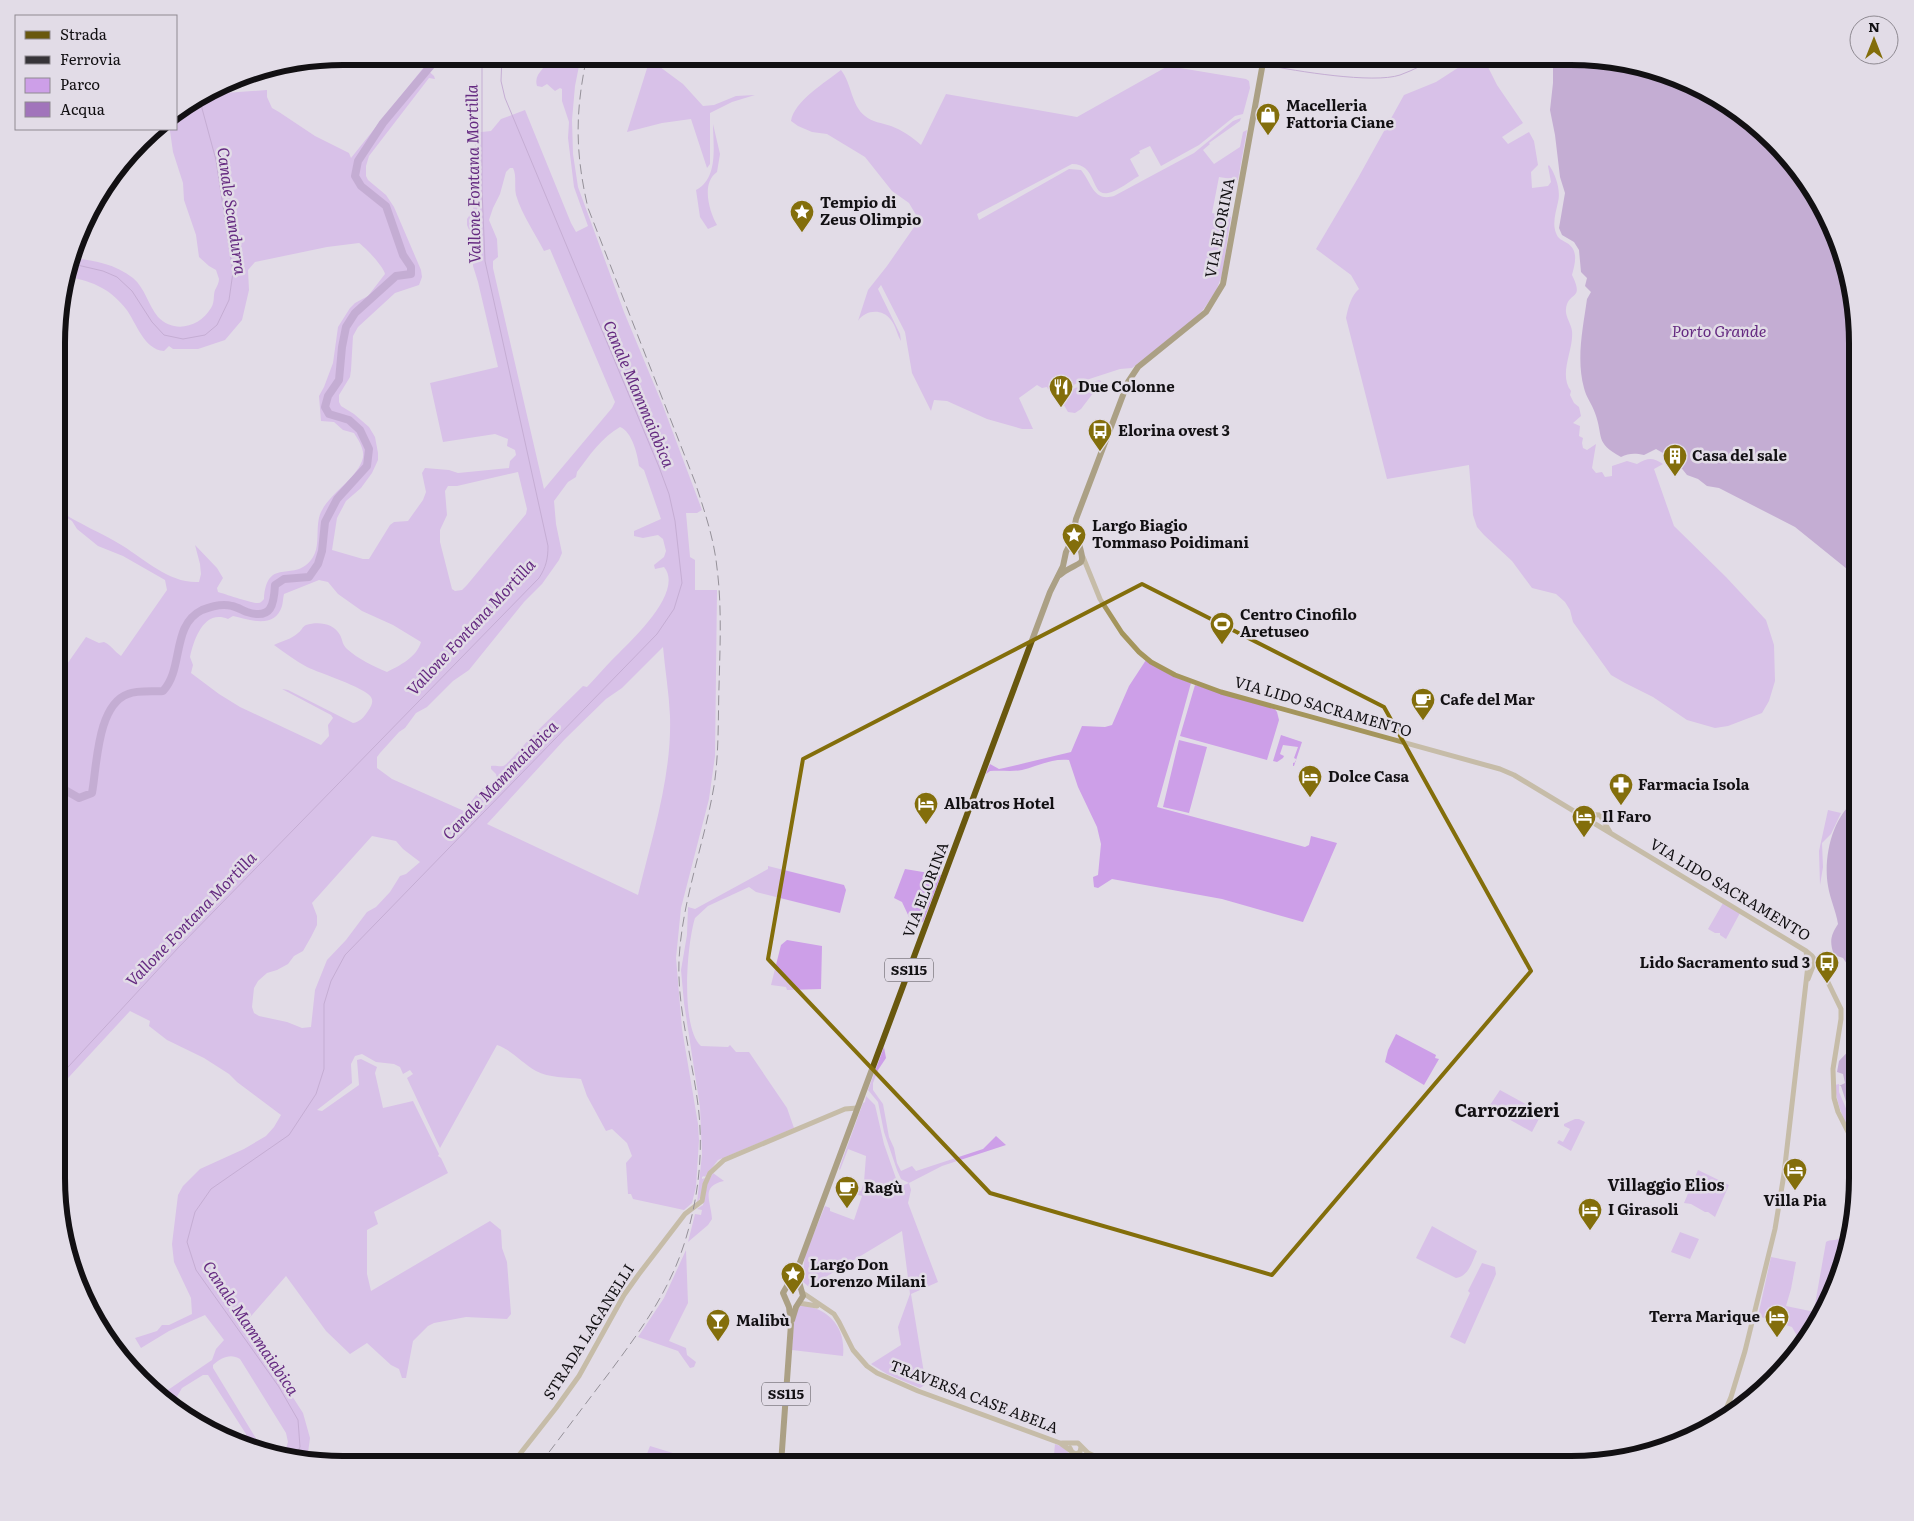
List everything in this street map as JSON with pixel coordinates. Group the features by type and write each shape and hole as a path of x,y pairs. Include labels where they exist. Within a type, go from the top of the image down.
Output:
{"main road":[{"name":"VIA ELORINA","path":"1081,507 1131,376 1138,367 1206,312 1221,289 1262,65"},
{"path":"1075,565 1069,563 1065,557 1081,507"},
{"path":"1056,580 1081,562 1081,553 1076,537 1081,507"},
{"path":"1068,550 1073,547 1081,553"},
{"name":"VIA ELORINA","path":"788,1285 799,1265 1019,674 1065,557"},
{"path":"790,1324 798,1303 802,1298 802,1290 798,1278 799,1265"},
{"path":"790,1324 789,1309 783,1293 788,1285 795,1284 802,1290"},
{"path":"786,1302 798,1303"},
{"name":"SS115","path":"782,1456 790,1324"}],"street":[{"name":"VIA LIDO SACRAMENTO","path":"1081,553 1103,606 1122,633 1151,662 1175,675 1221,692 1500,769 1514,775 1806,951 1823,972 1839,1004 1841,1014 1833,1069 1834,1098 1838,1112 1849,1134"},
{"path":"1075,565 1084,571 1094,582"},
{"path":"1579,813 1601,816 1610,832"},
{"path":"1598,815 1594,817 1595,823 1602,823 1603,820"},
{"path":"1727,1408 1745,1351 1775,1229 1784,1174 1806,984 1808,965 1806,951"},
{"path":"1808,965 1815,960"},
{"path":"1806,984 1815,960"},
{"path":"1810,976 1817,971 1823,972"},
{"name":"STRADA LAGANELLI","path":"518,1456 579,1376 624,1295 639,1274 685,1214 702,1201 705,1184 712,1170 724,1160 845,1109 857,1108"},
{"name":"TRAVERSA CASE ABELA","path":"802,1290 837,1318 853,1350 877,1374 918,1391 1062,1443"},
{"path":"798,1303 822,1307"},
{"path":"1062,1443 1079,1444 1088,1454"},
{"path":"1062,1443 1075,1454 1093,1456"},
{"path":"1071,1451 1070,1447 1074,1443"},
{"path":"1078,1454 1081,1447"}],"highlighted area":[{"path":"1142,584 1384,707 1531,971 1272,1275 990,1193 768,959 803,759"}],"green space":[{"path":"545,65 579,65 572,120 573,154 578,187 624,312 663,406 702,510 697,513 686,513 690,557 695,560 695,590 717,590 715,756 709,799 681,908 676,958 682,1029 698,1124 699,1140 696,1187 692,1203 684,1210 633,1199 631,1194 628,1194 626,1163 632,1156 627,1143 612,1129 606,1131 587,1096 581,1079 552,1076 536,1071 497,1045 440,1148 407,1078 413,1074 410,1070 403,1074 400,1067 394,1064 376,1062 362,1054 355,1056 351,1064 352,1083 317,1110 322,1111 359,1085 357,1060 361,1059 377,1067 375,1073 383,1108 413,1101 439,1154 438,1156 441,1158 448,1173 374,1212 378,1224 367,1230 367,1274 371,1291 490,1221 501,1230 502,1248 507,1262 511,1314 507,1319 466,1317 434,1323 428,1326 413,1341 406,1378 402,1378 399,1369 391,1365 367,1343 350,1354 326,1331 286,1276 245,1323 303,1413 310,1438 308,1454 289,1451 285,1450 288,1442 286,1433 240,1359 236,1357 222,1358 213,1365 213,1368 258,1443 247,1438 246,1434 208,1375 203,1375 182,1388 175,1400 165,1392 212,1360 216,1349 224,1340 205,1315 169,1331 141,1348 135,1338 157,1331 162,1325 169,1325 192,1314 191,1298 174,1262 172,1244 178,1195 183,1186 200,1169 244,1149 266,1136 281,1115 229,1074 204,1058 167,1040 149,1026 150,1021 130,1011 65,1081 65,667 86,637 99,643 106,643 121,656 167,590 165,580 123,556 98,546 77,529 65,514 123,546 168,575 189,582 199,582 201,574 195,545 217,568 223,578 217,588 218,592 251,602 261,602 264,599 266,586 270,578 275,574 304,567 311,560 316,549 321,512 330,498 354,475 362,461 363,450 354,433 343,430 334,422 321,421 319,396 333,363 338,327 350,308 368,296 385,274 378,262 359,243 327,247 255,262 248,270 249,290 242,320 225,340 198,349 173,349 169,346 164,351 151,346 146,341 126,309 112,294 94,284 72,278 78,259 112,266 126,273 137,282 158,317 164,322 179,327 194,324 206,315 211,308 219,279 216,270 199,257 196,235 184,200 183,183 173,152 170,131 178,130 178,119 204,102 224,92 267,90 267,97 272,108 315,136 349,153 351,158 424,67 434,76 435,79 429,78 369,156 366,166 368,180 386,195 394,207 421,270 422,277 419,285 395,293 358,327 353,336 350,377 339,395 341,406 369,427 375,437 378,460 372,473 361,488 346,501 337,518 332,550 369,559 390,525 394,522 408,521 423,500 426,492 422,473 425,468 449,470 458,473 509,468 510,461 516,455 515,450 507,446 508,439 495,434 443,442 430,383 498,367 473,266 472,237 467,225 467,219 473,210 476,149 472,133 491,131 501,119 525,110 571,223 576,232 588,226 574,187 568,138 569,122 562,101 562,89 560,88 555,91 547,84 542,87 537,86 536,81","holes":["513,168 515,174 516,195 522,210 544,251 550,249 615,402 544,489 493,268 493,261 498,257 497,239 489,220 500,194 506,172","620,427 631,438 636,450 639,466 644,470 661,519 634,531 634,536 643,538 658,535 663,539 666,551 664,557 654,565 655,569 664,567 668,577 668,588 663,601 645,626 587,687 583,686 508,762 503,766 491,766 497,779 481,790 464,811 392,779 377,768 377,757 399,732 405,728 416,713 427,707 453,681 469,670 524,602 542,584 562,553 556,524 554,501 568,482 576,477 577,472 596,447","518,472 527,509 526,514 467,585 462,590 455,591 452,589 440,542 440,530 447,515 445,491 448,486 457,486","319,580 328,582 338,594 362,611 393,625 421,642 412,657 387,672 351,653 344,646 337,631 325,624 306,625 293,637 274,645 307,667 360,689 372,699 371,706 362,719 353,723 288,690 282,689 331,715 333,718 328,725 329,736 321,745 240,707 219,694 191,673 193,665 190,657 197,634 206,622 212,618 228,619 233,616 254,621 274,618 282,606 284,594","663,647 670,716 668,761 660,806 638,895 487,824 565,739 606,699 622,688","372,836 396,841 420,862 406,874 400,876 390,892 376,907 367,912 346,940 327,960 315,990 311,1027 302,1028 287,1022 259,1016 254,1013 252,1007 254,988 258,981 267,973 288,964 294,956 303,951 317,925 317,916 312,903"]},
{"path":"648,65 660,67 683,84 703,106 714,105 736,96 755,95 732,102 710,113 710,164 707,168 691,119 662,123 627,132"},
{"path":"1462,65 1487,65 1497,85 1523,123 1502,137 1508,144 1529,132 1534,141 1538,165 1531,172 1532,188 1548,186 1551,182 1549,165 1554,173 1559,193 1555,229 1559,238 1571,246 1575,253 1572,275 1577,289 1575,295 1567,303 1566,309 1572,338 1566,377 1571,391 1570,395 1574,403 1579,407 1581,416 1573,423 1580,426 1579,436 1583,438 1583,448 1587,450 1596,444 1592,468 1596,473 1602,472 1605,477 1612,476 1612,466 1627,461 1637,464 1653,459 1663,464 1654,469 1674,526 1766,620 1774,645 1775,681 1769,701 1762,713 1728,726 1715,728 1687,720 1653,697 1611,675 1573,622 1570,610 1565,602 1556,594 1532,588 1512,561 1477,527 1473,515 1469,465 1387,479 1346,318 1352,299 1359,289 1351,275 1316,249 1404,95 1436,82"},
{"path":"1168,66 1246,79 1249,81 1250,88 1243,114 1235,116 1199,145 1161,166 1150,146 1139,151 1140,153 1130,159 1139,176 1112,192 1102,193 1098,190 1086,169 1080,165 1072,164 977,214 979,220 1069,169 1081,170 1097,194 1107,197 1114,196 1194,153 1233,121 1241,118 1240,121 1209,143 1203,150 1214,164 1240,147 1243,132 1247,130 1238,180 1219,177 1212,213 1231,217 1222,275 1216,291 1203,310 1132,368 1120,369 1077,383 1059,394 1047,387 1042,388 1037,385 1019,398 1033,429 1022,429 987,419 947,401 934,400 931,411 912,373 905,332 881,285 878,289 900,334 901,341 893,322 883,314 878,312 869,313 858,321 868,290 919,220 909,203 892,191 865,157 827,134 812,132 791,121 798,106 812,92 841,70 857,106 865,116 899,130 921,145 946,94 1077,117"},
{"path":"713,124 720,154 717,172 709,183 708,197 711,212 717,225 708,229 700,217 696,190 708,178 711,169 714,151"},
{"path":"1101,381 1100,384 1081,409 1075,413 1068,412 1062,402 1063,396 1075,388"},
{"path":"1146,660 1170,675 1191,683 1157,807 1305,847 1309,845 1311,836 1337,843 1303,922 1222,899 1112,879 1098,888 1094,887 1093,877 1098,875 1101,844 1097,827 1078,787 1069,760 1051,761 1022,770 990,771 986,774 990,764 999,769 1071,752 1082,726 1105,727 1112,725 1129,686"},
{"path":"1195,685 1274,708 1279,720 1267,760 1180,736"},
{"path":"1281,735 1302,742 1296,760 1294,758 1298,747 1283,745 1280,754 1284,756 1283,758 1277,762 1273,761"},
{"path":"1179,740 1207,747 1189,813 1163,807"},
{"path":"1828,810 1841,813 1831,834 1822,843 1823,867 1820,885 1819,851"},
{"path":"768,866 844,885 846,890 840,913 756,892 749,887 708,906 695,918 690,946 687,984 690,1022 694,1036 701,1046 728,1047 730,1045 736,1052 749,1052 787,1108 794,1128 718,1160 705,1177 702,1177 702,1179 705,1178 701,1196 697,1203 702,1154 700,1107 684,1003 681,970 687,935 688,907 695,909 768,869"},
{"path":"905,869 941,875 923,922 909,917 902,902 894,898"},
{"path":"1723,903 1740,913 1726,939 1720,933 1715,933 1708,929"},
{"path":"787,940 822,946 821,989 787,990 786,987 771,985 781,945"},
{"path":"1396,1034 1436,1055 1435,1058 1439,1059 1424,1085 1385,1062 1388,1050"},
{"path":"884,1047 886,1058 878,1070 873,1083 873,1090 883,1104 889,1137 901,1171 912,1166 916,1171 983,1149 996,1136 1006,1145 942,1166 909,1183 901,1179 884,1132 878,1102 868,1090"},
{"path":"1839,1084 1839,1092 1849,1115 1849,1130 1840,1109 1835,1085"},
{"path":"1500,1090 1542,1113 1532,1132 1505,1117 1506,1114 1490,1105"},
{"path":"866,1096 875,1105 884,1144 899,1187 909,1183 911,1190 908,1203 938,1282 911,1294 924,1373 925,1385 920,1388 887,1374 871,1364 901,1345 898,1327 910,1294 902,1231 809,1287 802,1281 805,1255 825,1206 830,1208 830,1211 854,1220 862,1196 851,1193 853,1189 861,1191 864,1182 866,1156 848,1149 839,1169"},
{"path":"1575,1119 1585,1122 1571,1151 1557,1143 1559,1140 1563,1142 1570,1129 1564,1126 1564,1124"},
{"path":"1698,1170 1729,1185 1715,1217 1691,1204 1684,1203"},
{"path":"713,1173 724,1181 717,1183 709,1190 712,1219 708,1225 688,1242 695,1214 701,1215 702,1210 697,1209 703,1205 707,1184"},
{"path":"1432,1226 1477,1251 1470,1268 1460,1277 1456,1278 1416,1258"},
{"path":"1680,1232 1699,1239 1690,1259 1671,1252"},
{"path":"1843,1235 1828,1284 1812,1317 1798,1338 1792,1327 1758,1316 1771,1257 1796,1262 1786,1306 1810,1311 1814,1310 1826,1242"},
{"path":"686,1250 688,1303 669,1341 686,1348 687,1355 696,1362 694,1367 690,1368 678,1351 638,1337 664,1298"},
{"path":"1482,1263 1495,1267 1496,1274 1465,1344 1450,1337 1470,1293 1468,1291"},
{"path":"802,1305 821,1311 834,1322 842,1337 843,1356 792,1350 794,1322 798,1307"},
{"path":"1055,1444 1062,1447 1070,1456 1054,1456"},
{"path":"650,1446 676,1454 675,1456 646,1456"}],"water":[{"name":"Porto Grande","path":"1553,65 1571,65 1625,70 1677,86 1710,102 1740,122 1768,146 1792,174 1812,204 1828,237 1840,271 1847,307 1849,343 1849,572 1795,527 1719,488 1707,486 1698,479 1687,475 1675,460 1656,449 1644,455 1632,454 1621,457 1612,452 1603,443 1598,421 1585,391 1580,355 1587,299 1591,292 1585,286 1587,278 1581,272 1579,250 1574,242 1562,235 1559,228 1565,193 1560,177 1550,110"},
{"path":"1848,806 1849,967 1843,958 1834,955 1832,950 1832,938 1838,924 1829,891 1827,875 1828,851 1831,838"},
{"path":"1849,1050 1849,1110 1841,1086 1839,1086 1845,1083 1843,1074 1837,1072 1839,1061"}],"waterway":[{"path":"65,790 79,798 92,793 100,737 110,710 118,700 128,694 163,691 174,671 182,636 192,617 202,610 221,605 234,606 255,614 267,612 274,598 275,585 284,579 309,577 318,564 322,551 325,522 337,499 367,466 369,449 360,430 349,420 329,414 325,407 328,396 339,380 346,327 355,313 396,276 411,274 411,267 403,255 386,206 361,186 355,176 358,161 383,123 431,65"},
{"name":"Vallone Fontana Mortilla","path":"65,1070 178,948 539,578 545,566 548,546 485,261 482,190 482,65"},
{"name":"Canale Mammaiabica","path":"297,1452 300,1447 298,1420 279,1387 196,1270 187,1242 195,1212 211,1189 289,1135 316,1094 324,1069 324,1004 331,981 345,955 657,634 674,609 682,583 675,521 669,494 505,98 501,81 502,65"},
{"name":"Canale Mammaiabica","path":"1266,65 1334,76 1372,78 1400,75 1422,65"},
{"name":"Canale Scandurra","path":"76,265 103,271 117,277 132,291 152,322 164,335 183,339 205,335 217,325 229,300 233,272 216,160 201,104"}],"railway":[{"path":"546,1456 621,1357 654,1308 680,1257 690,1223 700,1161 700,1130 697,1095 683,1018 679,960 684,916 714,786 718,737 720,613 719,583 714,546 695,482 588,208 581,168 578,132 580,96 585,65"}],"place":[{"name":"Macelleria Fattoria Ciane","path":"1268,136"},
{"name":"Tempio di Zeus Olimpio","path":"802,233"},
{"name":"Due Colonne","path":"1061,408"},
{"name":"Elorina ovest 3","path":"1100,452"},
{"name":"Casa del sale","path":"1675,477"},
{"name":"Largo Biagio Tommaso Poidimani","path":"1074,556"},
{"name":"Centro Cinofilo Aretuseo","path":"1222,645"},
{"name":"Cafe del Mar","path":"1423,721"},
{"name":"Dolce Casa","path":"1310,798"},
{"name":"Farmacia Isola","path":"1621,806"},
{"name":"Albatros Hotel","path":"926,825"},
{"name":"Il Faro","path":"1584,838"},
{"name":"Lido Sacramento sud 3","path":"1827,984"},
{"name":"Villa Pia","path":"1795,1191"},
{"name":"Ragù","path":"847,1209"},
{"name":"I Girasoli","path":"1590,1231"},
{"name":"Largo Don Lorenzo Milani","path":"793,1295"},
{"name":"Terra Marique","path":"1777,1338"},
{"name":"Malibù","path":"718,1342"}],"district":[{"name":"Carrozzieri","path":"1507,1111"},
{"name":"Villaggio Elios","path":"1666,1185"}]}
